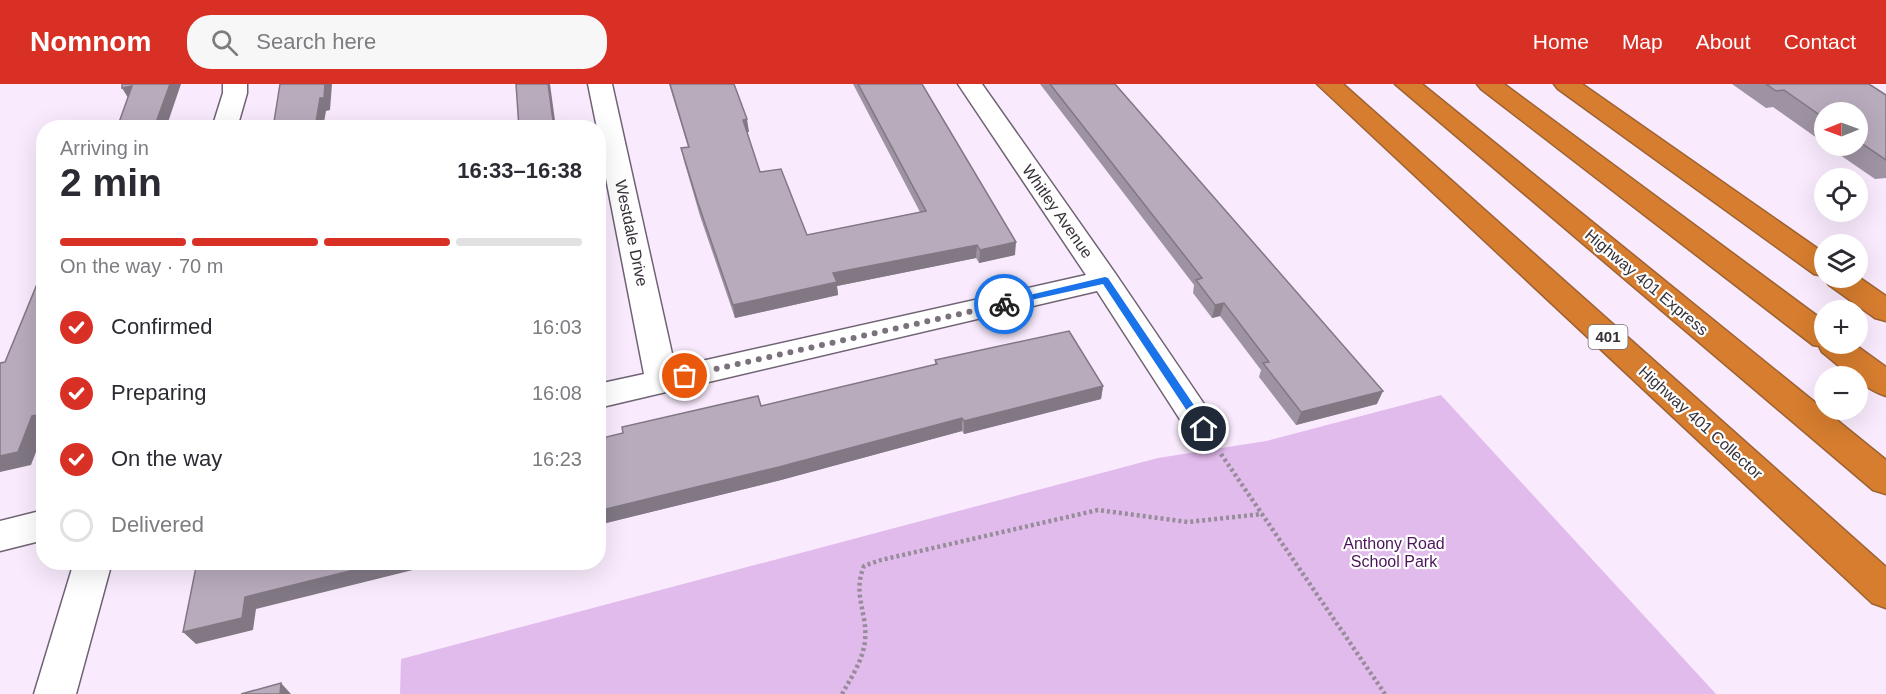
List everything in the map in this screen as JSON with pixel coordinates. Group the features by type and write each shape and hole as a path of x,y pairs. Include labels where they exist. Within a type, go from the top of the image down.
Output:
{"highway":[{"name":"Highway 401 Collector","path":"1329,84 1886,591"},
{"name":"Highway 401 Express","path":"1407,84 1886,480"},
{"path":"1489,84 1814,329"},
{"path":"1566,84 1814,260"},
{"path":"1853,288 1886,311"},
{"path":"1846,354 1886,384"}],"street":[{"path":"227,120 235,93 235,84"},
{"name":"Westdale Drive","path":"600,84 662,381"},
{"name":"Whitley Avenue","path":"970,84 1204,429"},
{"path":"606,394 1105,280"},
{"path":"0,536 36,527"},
{"path":"55,694 91,570"}],"path":[{"path":"1204,429 1385,694"},
{"path":"842,694 859,662 866,633 857,597 857,579 864,566 881,560 1098,510 1124,511 1176,522 1209,522 1262,514"}],"green space":[{"name":"Anthony Road School Park","path":"1441,395 1716,694 400,694 401,659 1158,458 1266,441"}],"building":[{"path":"122,84 170,84 157,120 120,120 132,86 122,88"},
{"path":"280,84 325,84 324,98 320,98 316,120 274,120"},
{"path":"516,84 548,84 553,120 518,120"},
{"path":"670,84 734,84 747,119 743,120 760,172 781,169 807,235 926,211 858,84 922,84 1016,242 980,250 977,245 833,273 837,282 733,305 681,148 689,147"},
{"path":"1050,84 1115,84 1383,391 1301,412 1263,363 1269,362 1224,303 1215,305 1196,280 1202,278"},
{"path":"1766,84 1869,84 1886,95 1886,160 1868,148 1868,102 1814,102 1814,111 1784,90 1776,91"},
{"path":"36,286 36,415 32,416 18,452 0,456 0,363 5,362"},
{"path":"1069,331 1103,386 964,421 962,418 779,467 606,509 606,437 623,433 622,427 758,396 761,406 937,364 935,360"},
{"path":"195,570 354,570 245,597 242,618 183,632"},
{"path":"281,683 280,694 241,694"}],"way so far":[{"path":"685,376 1004,304"}],"route":[{"path":"1004,304 1105,280 1204,429"}]}
